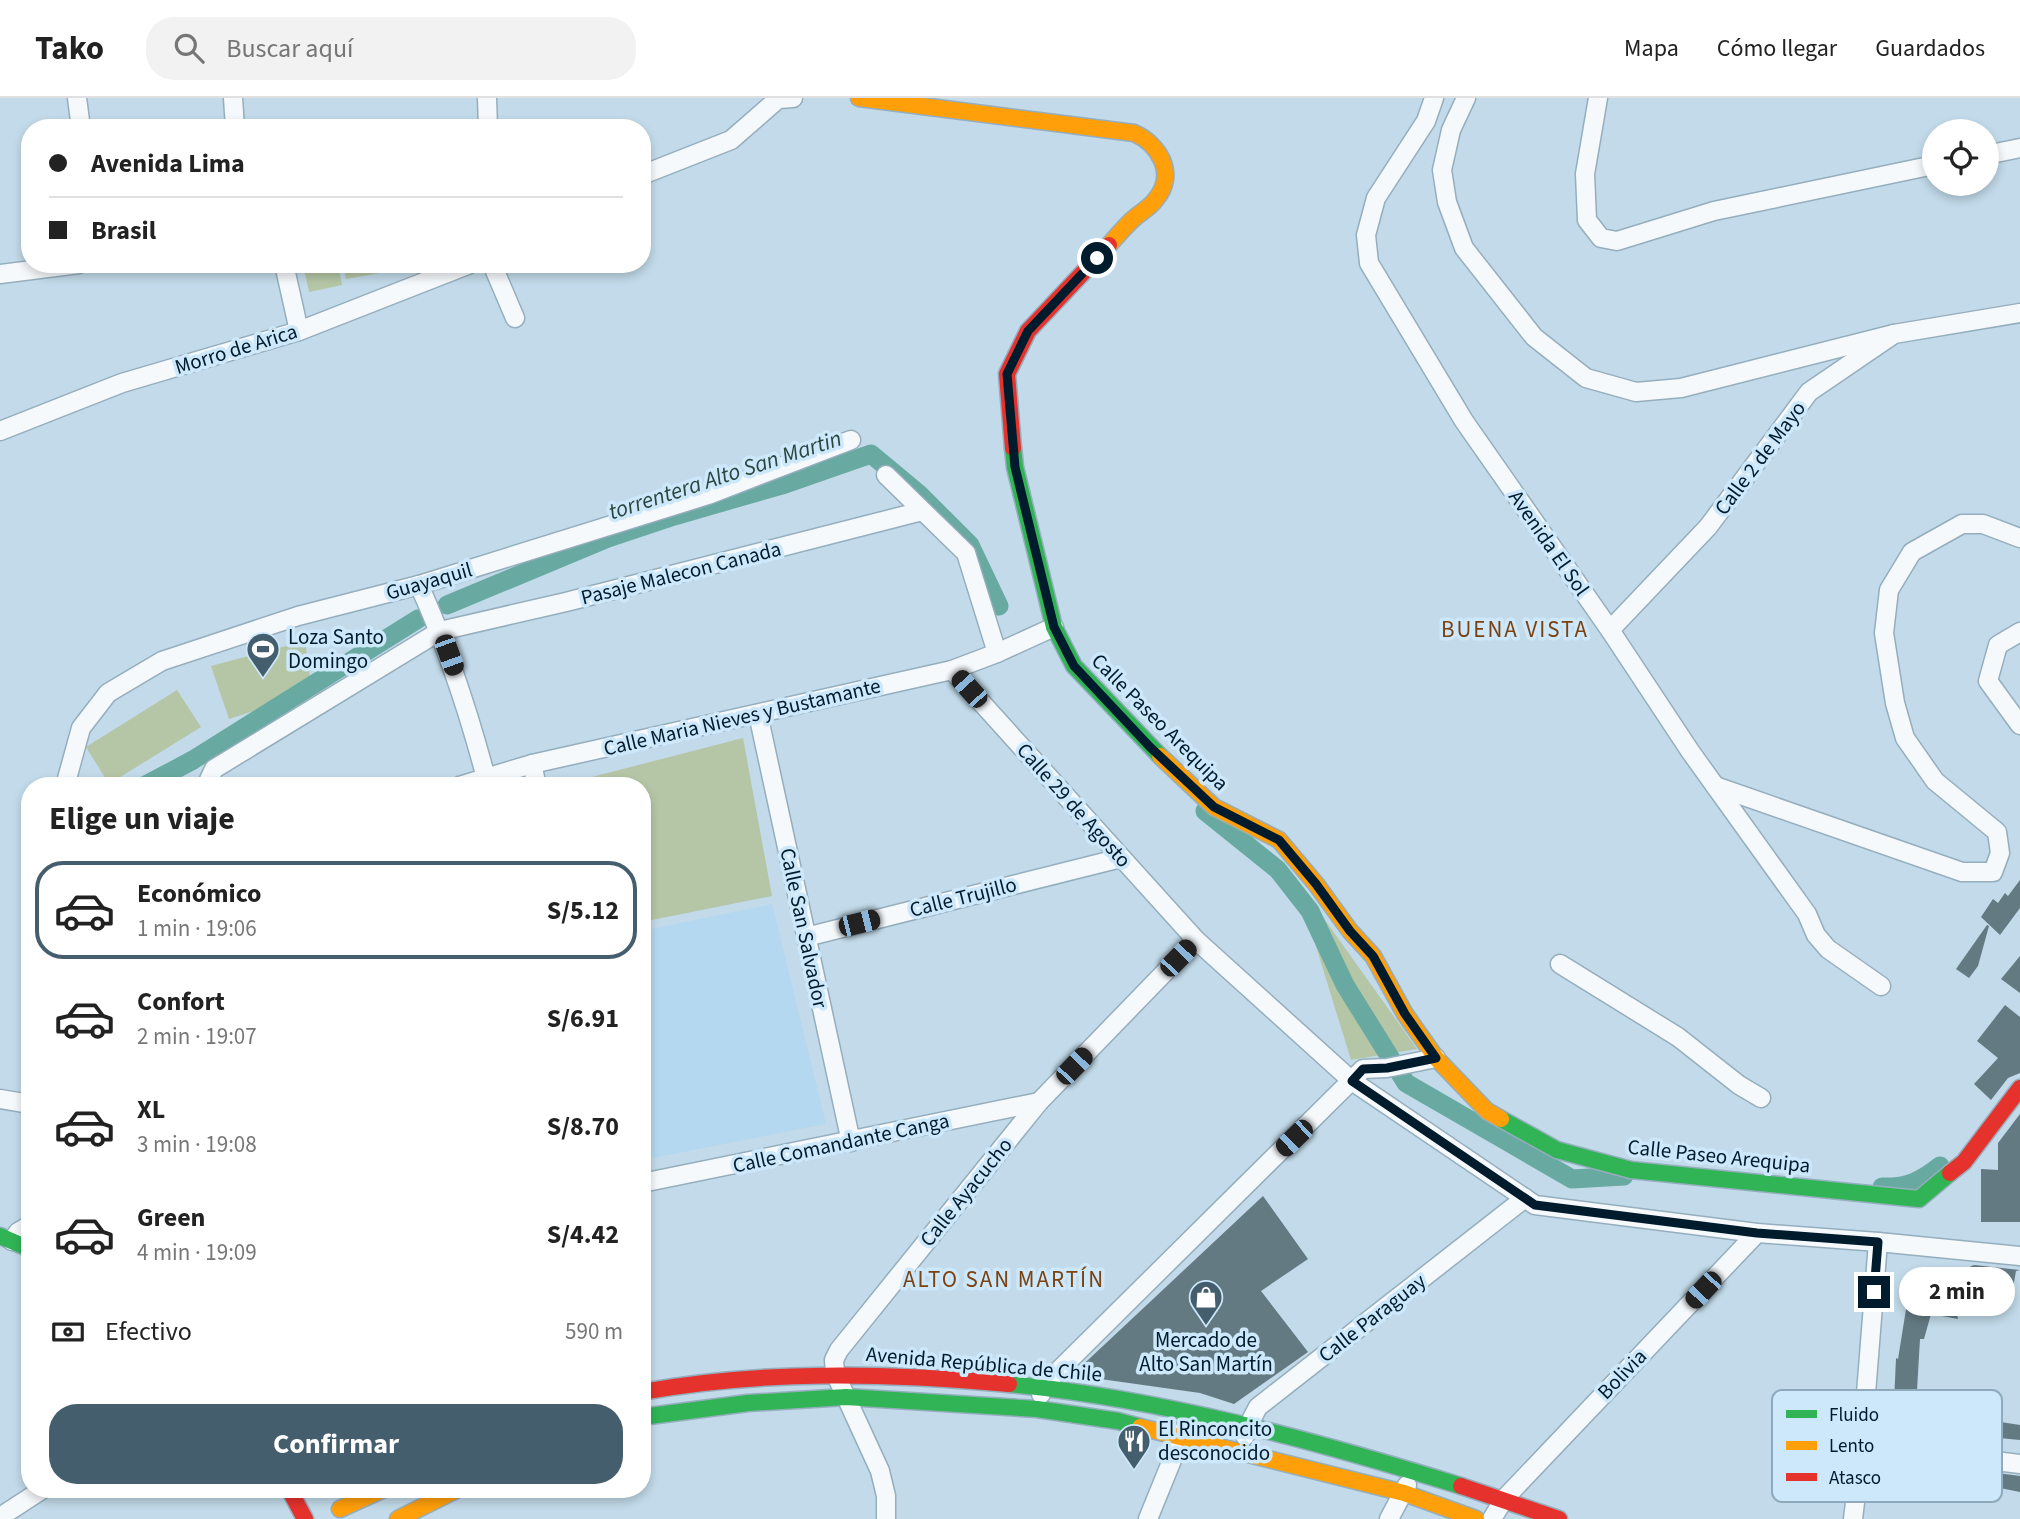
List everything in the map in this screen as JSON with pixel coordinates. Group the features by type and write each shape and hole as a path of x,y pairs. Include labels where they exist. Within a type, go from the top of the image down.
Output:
{"street":[{"path":"77,98 80,119"},
{"path":"233,98 234,119"},
{"path":"486,98 487,119"},
{"path":"651,171 731,140 783,98"},
{"name":"Calle Paseo Arequipa","path":"859,98 1134,133 1147,139 1157,149 1165,174 1163,188 1156,200 1131,221 1028,331 1007,374 1015,467 1054,627 1074,666 1150,747 1214,807 1279,840 1316,884 1350,931 1373,956 1405,1014 1436,1058 1487,1111 1558,1150 1631,1170 1919,1199 1964,1163 2020,1088"},
{"name":"Avenida El Sol","path":"1434,98 1426,121 1376,198 1366,235 1369,263 1464,421 1715,786 1807,914 1816,935 1828,949 1881,986"},
{"path":"1465,98 1451,130 1442,170 1447,202 1464,247 1534,337 1586,378 1636,391 1681,388 1894,334"},
{"path":"1598,98 1585,174 1587,220 1601,238 1617,240 1714,211 1922,168"},
{"path":"1999,152 2020,148"},
{"path":"0,274 21,271"},
{"path":"286,273 299,331"},
{"name":"Morro de Arica","path":"0,431 122,383 299,331 447,273"},
{"path":"496,273 515,318"},
{"name":"Calle 2 de Mayo","path":"1610,630 1708,527 1809,393 1894,334 2020,313"},
{"name":"Guayaquil","path":"67,777 80,729 108,693 162,661 298,616 419,585 708,495 851,440"},
{"path":"886,475 966,553 997,653"},
{"name":"Pasaje Malecon Canada","path":"210,777 214,769 440,631 566,602 922,510"},
{"path":"1715,786 1962,872 1993,872 2000,853 1997,832 1935,781 1905,738 1895,703 1884,633 1889,590 1912,552 1962,524 1983,524 2020,538"},
{"path":"419,585 440,631 466,703 486,777"},
{"name":"Calle Maria Nieves y Bustamante","path":"489,777 532,764 952,670 1054,627"},
{"path":"2020,632 1998,645 1988,681 2020,725"},
{"name":"Calle 29 de Agosto","path":"952,670 1196,940 1352,1081 1535,1205 1757,1233 2020,1256"},
{"name":"Calle San Salvador","path":"758,714 851,1142"},
{"path":"532,764 535,777"},
{"name":"Calle Trujillo","path":"806,937 1121,858"},
{"name":"Calle Ayacucho","path":"835,1373 834,1360 839,1350 1039,1102 1196,940"},
{"path":"1560,964 1678,1037 1739,1085 1761,1098"},
{"path":"1037,1409 1042,1387 1363,1069 1387,1068 1436,1058"},
{"path":"0,1099 21,1102"},
{"name":"Calle Comandante Canga","path":"651,1181 1039,1102"},
{"name":"Calle Paraguay","path":"1241,1453 1248,1426 1258,1407 1525,1198"},
{"name":"Bolivia","path":"1492,1519 1504,1499 1757,1233"},
{"path":"1866,1390 1878,1242"},
{"path":"835,1373 880,1471 886,1496 886,1519"},
{"name":"Avenida República de Chile","path":"651,1390 747,1376 835,1373 1042,1387 1114,1397 1191,1412 1414,1470 1559,1519"},
{"name":"Avenida República de Chile","path":"651,1416 748,1403 846,1397 1037,1409 1118,1421 1404,1493 1476,1519"},
{"path":"1148,1519 1191,1412"},
{"path":"2002,1462 2020,1464"},
{"path":"1389,1519 1414,1470"},
{"path":"0,1517 29,1498"},
{"path":"294,1498 305,1519"},
{"path":"341,1509 365,1498"},
{"path":"398,1519 440,1498"}],"shaded area":[{"path":"772,904 826,1124 651,1158 651,929"}],"green space":[{"path":"305,273 340,273 342,285 309,292"},
{"path":"345,273 380,273 346,279"},
{"name":"Loza Santo Domingo","path":"305,641 312,692 229,719 211,666"},
{"path":"177,690 201,727 120,777 105,777 86,747"},
{"path":"743,738 772,896 651,920 651,777 592,777"},
{"path":"1295,878 1417,1049 1351,1060"}],"building":[{"path":"2020,880 2020,908 2000,935 1981,917 1993,899 1998,903 2005,893 2008,896"},
{"path":"1987,925 1989,926 1978,966 1969,978 1956,969"},
{"path":"2020,956 2020,993 2001,979"},
{"path":"2005,1005 2020,1017 2020,1073 2008,1078 1991,1100 1974,1084 1998,1058 1977,1041"},
{"path":"2020,1114 2020,1222 1981,1222 1981,1169 1998,1170 1998,1143"},
{"name":"Mercado de Alto San Martín","path":"1263,1196 1308,1259 1261,1291 1308,1352 1234,1404 1200,1393 1072,1375"},
{"path":"1974,1265 2020,1270 2016,1271 2010,1305 1991,1304 1994,1279 1952,1293 1958,1319 1931,1314 1924,1339 1920,1339 1917,1390 1895,1390 1896,1358 1898,1359 1908,1297 1908,1274 1942,1279"},
{"path":"2002,1422 2020,1425 2020,1440 2002,1438"},
{"path":"2002,1474 2020,1476 2020,1492 2002,1488"}],"waterway":[{"name":"torrentera Alto San Martin","path":"447,605 608,538 785,484 871,454 919,494 970,545 999,606"},
{"name":"torrentera Alto San Martin","path":"161,777 193,760 418,619"},
{"name":"torrentera Alto San Martin","path":"1205,811 1278,870 1310,911 1345,985 1406,1083 1572,1179 1624,1176"},
{"name":"torrentera Alto San Martin","path":"1882,1187 1913,1182 1940,1166"}],"traffic: fast":[{"path":"1013,448 1015,467 1054,627 1074,666 1160,756"},
{"path":"1501,1119 1557,1150 1631,1170 1919,1199 1950,1173"},
{"path":"0,1236 21,1245"},
{"path":"1009,1384 1124,1400 1237,1423 1461,1486"},
{"path":"651,1416 748,1403 846,1397 1037,1409 1118,1421 1140,1427"}],"traffic: slow":[{"path":"859,98 1134,133 1143,138 1151,144 1162,161 1165,180 1154,202 1131,221 1109,245"},
{"path":"1160,756 1214,807 1279,840 1316,884 1350,931 1373,956 1405,1014 1436,1058 1487,1111 1501,1119"},
{"path":"1140,1427 1404,1493 1476,1519"},
{"path":"340,1509 364,1498"},
{"path":"398,1519 440,1498"}],"traffic: jam":[{"path":"1013,448 1007,374 1028,331 1109,245"},
{"path":"1950,1173 1964,1162 2020,1088"},
{"path":"651,1391 734,1380 825,1376 1009,1384"},
{"path":"1461,1486 1559,1519"},
{"path":"294,1498 305,1519"}],"place":[{"name":"Loza Santo Domingo","path":"263,679"},
{"name":"Mercado de Alto San Martín","path":"1206,1327"},
{"name":"El Rinconcito desconocido","path":"1134,1471"}],"district":[{"name":"BUENA VISTA","path":"1515,629"},
{"name":"ALTO SAN MARTÍN","path":"1004,1279"}],"route":[{"path":"1097,258 1028,331 1007,374 1015,467 1054,627 1074,666 1150,747 1214,807 1279,840 1316,884 1350,931 1373,956 1405,1014 1436,1058 1387,1068 1363,1069 1352,1081 1535,1205 1757,1233 1878,1242 1874,1292"}]}
